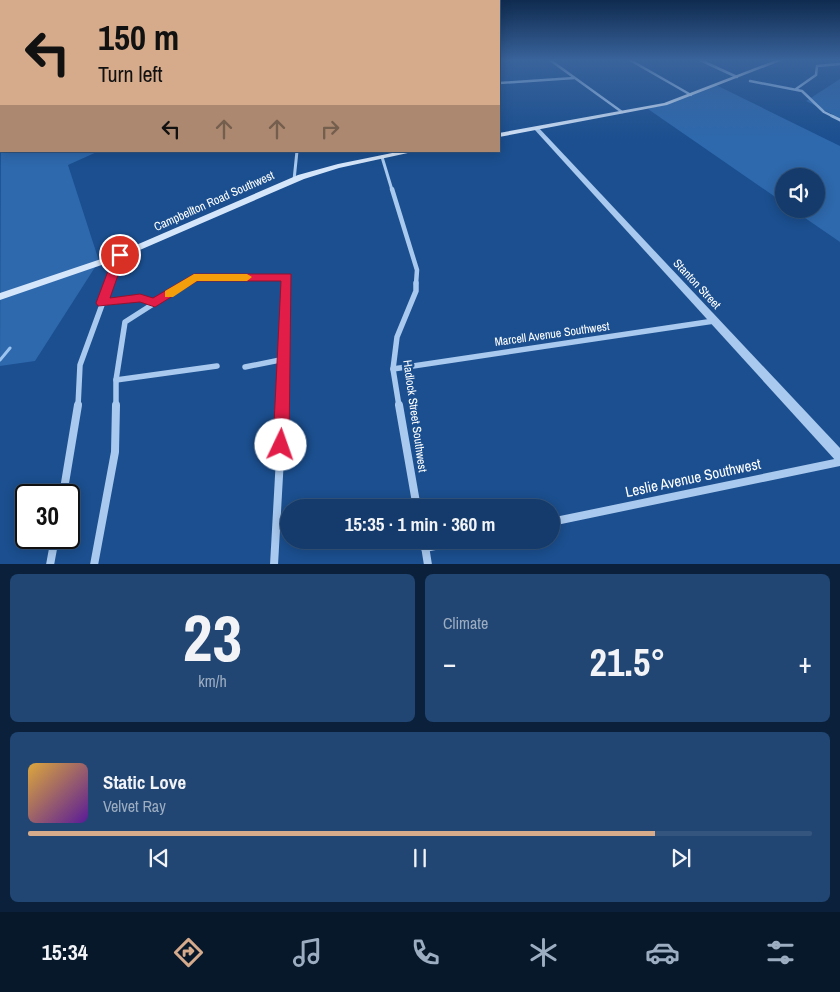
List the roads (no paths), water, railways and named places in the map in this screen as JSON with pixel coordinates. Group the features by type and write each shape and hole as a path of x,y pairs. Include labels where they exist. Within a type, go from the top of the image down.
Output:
{"main road":[{"path":"500,135 664,104 713,86"},
{"name":"Campbellton Road Southwest","path":"0,297 120,255 294,180 338,166 409,152"}],"street":[{"path":"586,86 622,112"},
{"path":"676,86 691,95"},
{"path":"781,86 796,89 807,94 813,104 840,120"},
{"path":"796,89 800,86"},
{"name":"Stanton Street","path":"536,128 840,457"},
{"path":"294,180 297,152"},
{"name":"Hadlock Street Southwest","path":"382,157 417,270 416,291 397,337 393,369 415,499"},
{"path":"65,484 78,416 80,365 120,255"},
{"path":"94,564 116,452 116,380 125,322 194,278 287,277 285,359 274,564"},
{"path":"102,303 140,298 155,302"},
{"name":"Marcell Avenue Southwest","path":"393,369 715,321"},
{"path":"246,367 285,359"},
{"path":"116,380 217,366"},
{"name":"Leslie Avenue Southwest","path":"560,520 840,462"},
{"path":"50,564 53,549"},
{"path":"425,549 428,564"}],"waterway":[{"path":"0,360 10,348"}]}
